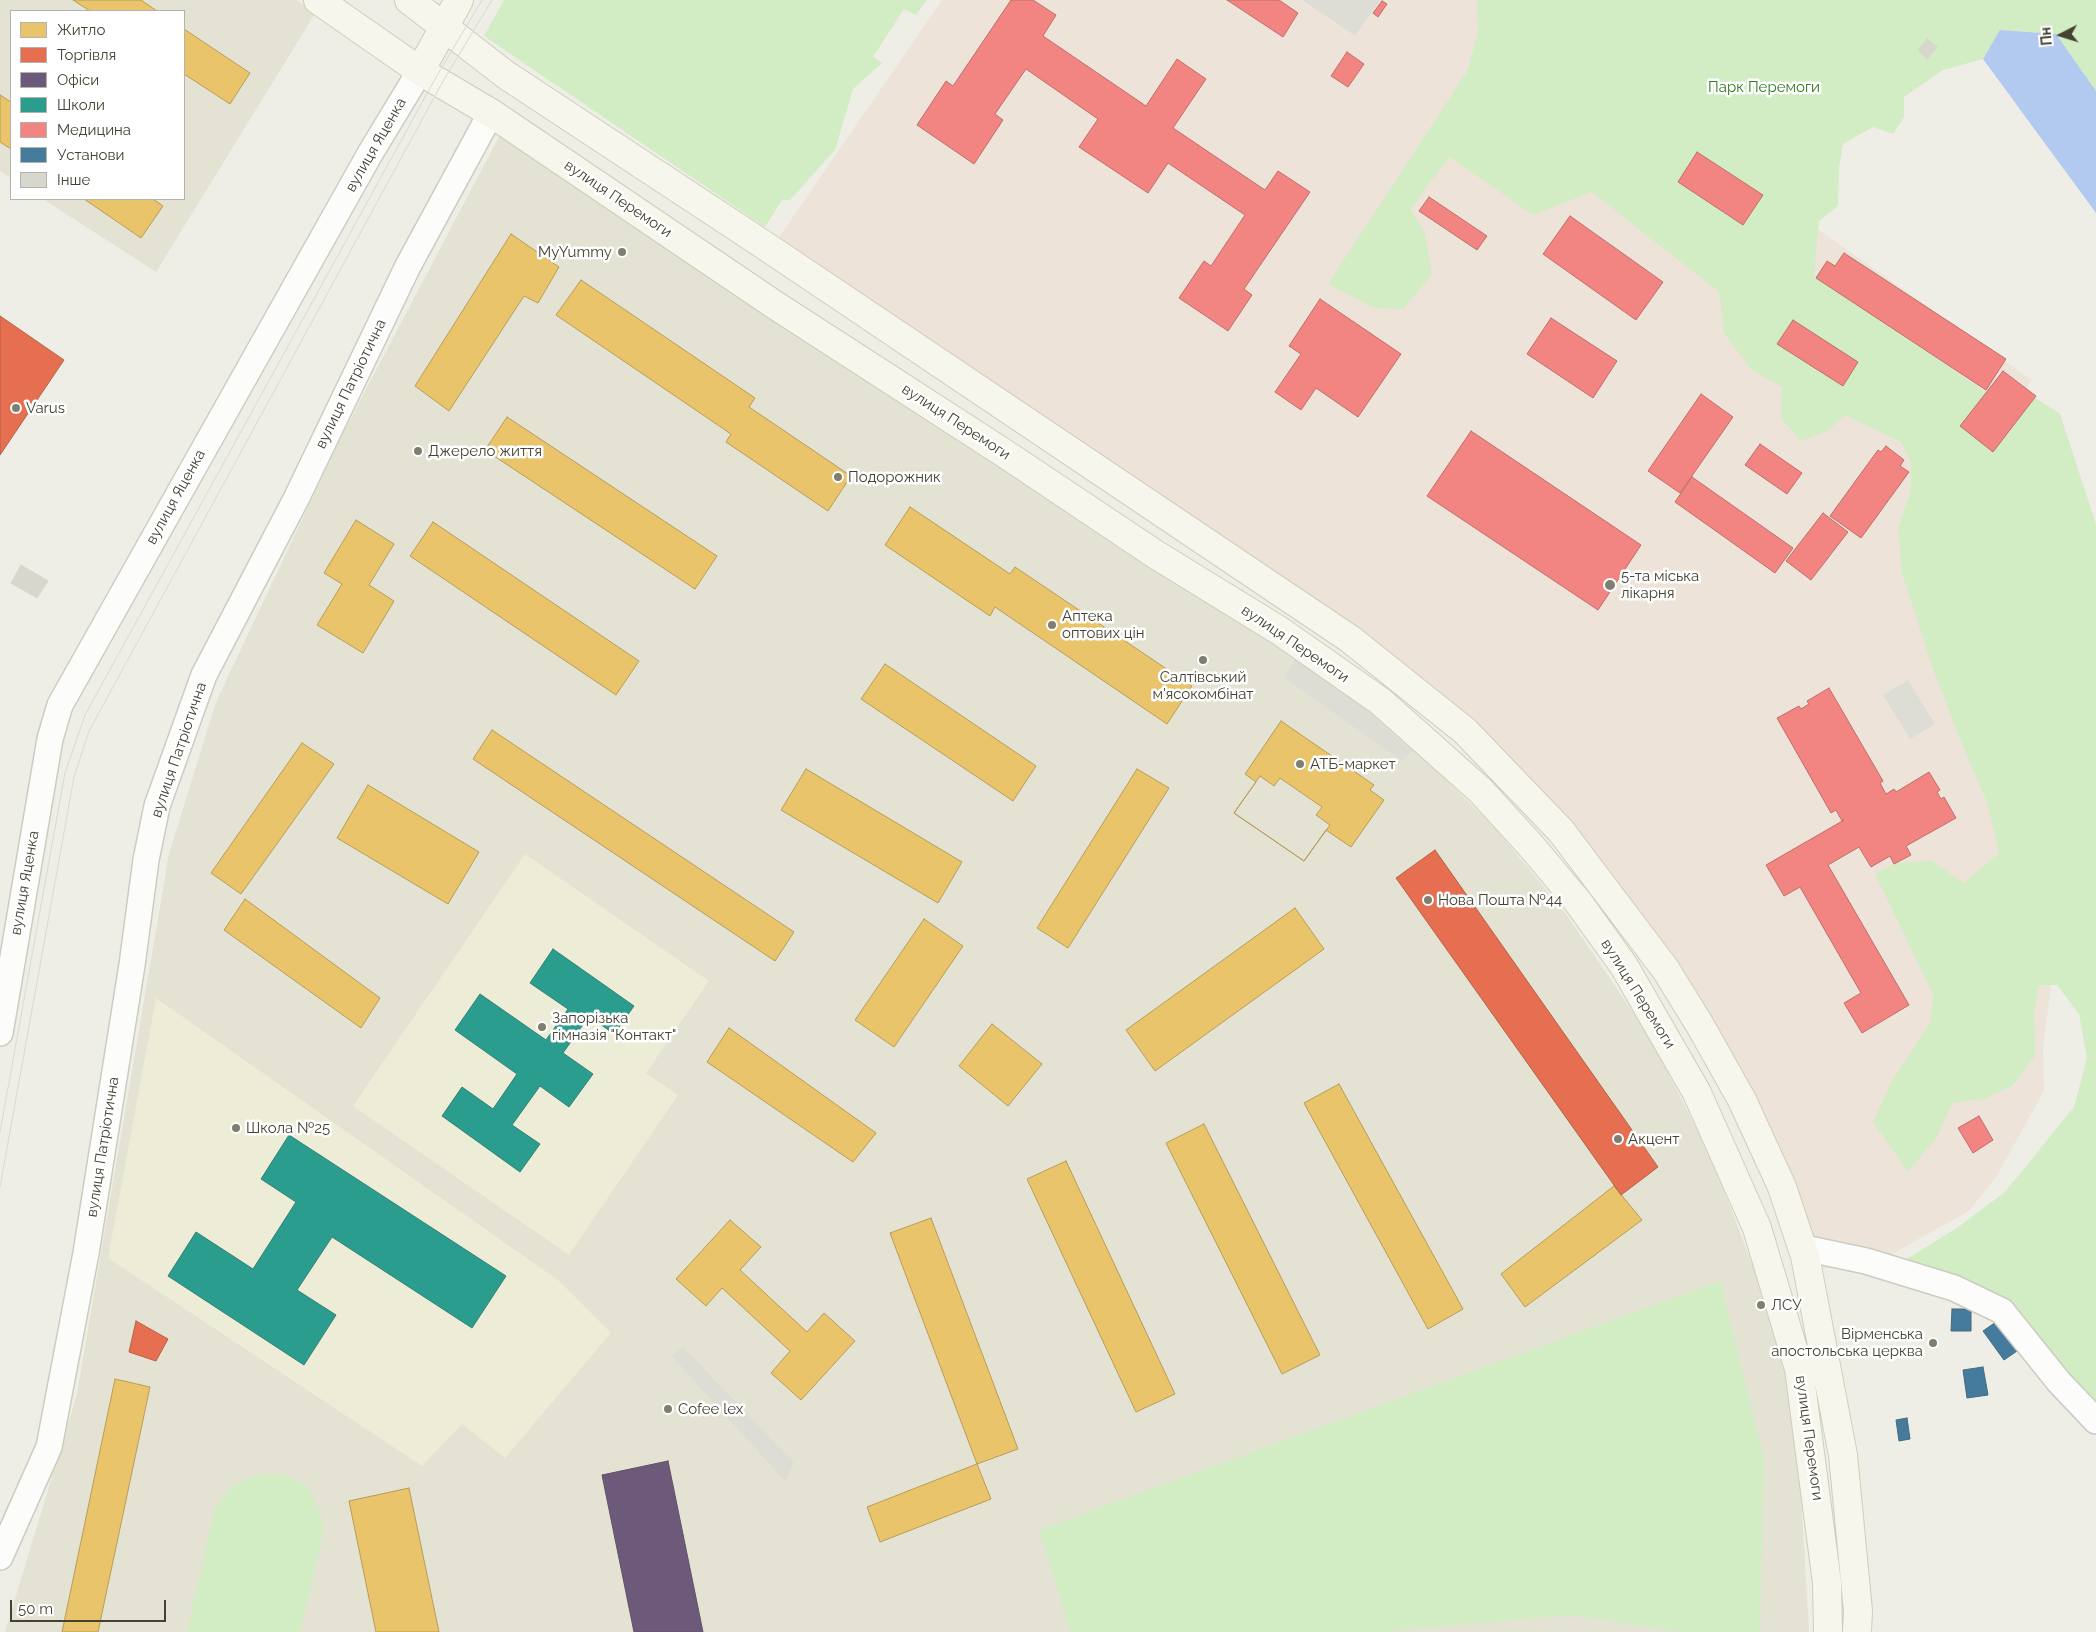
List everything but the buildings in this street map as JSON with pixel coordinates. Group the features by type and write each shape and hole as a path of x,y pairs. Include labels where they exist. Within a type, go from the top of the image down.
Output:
{"main road":[{"name":"вулиця Перемоги","path":"318,0 420,71 491,113 761,296 1155,554 1280,631 1380,701 1481,791 1532,847 1578,902 1624,966 1697,1093 1757,1228 1799,1369 1827,1583 1828,1632"},
{"name":"вулиця Перемоги","path":"409,0 506,75 1350,639 1465,731 1561,831 1666,970 1701,1026 1742,1100 1782,1187 1805,1256 1843,1455 1858,1611 1857,1632"},
{"name":"вулиця Яценка","path":"420,71 459,0"},
{"path":"761,296 785,260"}],"street":[{"name":"вулиця Яценка","path":"0,1034 50,739 60,705 371,152 420,71"},
{"name":"вулиця Патріотична","path":"0,1557 49,1447 51,1438 86,1253 132,965 146,860 157,806 204,675 296,500 408,266 491,113"},
{"path":"1805,1256 1814,1250 1866,1261 1954,1288 2002,1311 2059,1382 2096,1421"}],"shaded area":[{"path":"0,0 296,0 316,12 156,272 45,200 185,200 185,10 10,10 10,177 0,171"},
{"name":"5-та міська лікарня","path":"942,0 1302,0 1355,36 1381,0 1477,0 1765,192 2032,380 1930,530 2062,898 2043,1048 2044,1091 1996,1177 1969,1211 1890,1255 1808,1272 1701,1027 1465,731 773,246"},
{"path":"1302,0 1381,0 1355,36"},
{"path":"502,131 1351,690 1491,823 1566,914 1649,1036 1710,1155 1763,1292 1796,1409 1809,1632 5,1632 77,1394 169,854 216,702 342,435"},
{"path":"1296,658 1358,702 1411,751 1402,761 1285,678"},
{"path":"1908,680 1935,724 1910,739 1883,695"},
{"name":"Запорізька гімназія \"Контакт\"","path":"525,854 709,981 646,1073 678,1095 569,1255 353,1106"},
{"name":"Школа №25","path":"156,998 558,1280 611,1333 505,1458 462,1424 422,1466 108,1258"},
{"path":"683,1347 794,1463 785,1481 672,1356"}],"green space":[{"path":"504,0 927,0 916,15 904,9 873,57 882,63 853,89 835,150 790,200 782,200 765,227 484,36"},
{"name":"Парк Перемоги","path":"1477,0 2096,0 2096,91 2056,34 2001,30 1983,59 1943,70 1904,97 1904,117 1893,134 1873,127 1843,144 1839,168 1838,206 1819,221 1814,277 1983,391 1983,418 2028,393 2060,414 2096,524 2096,1411 2004,1304 1905,1260 1957,1228 2005,1192 2074,1107 2087,1058 2079,1014 2057,985 2039,985 2034,1012 2035,1056 2012,1086 1983,1099 1952,1103 1937,1137 1908,1172 1873,1122 1892,1081 1930,1023 1933,994 1875,874 1896,863 1932,861 1964,883 1999,853 1987,802 1933,669 1902,573 1898,529 1911,490 1911,462 1901,442 1845,415 1827,431 1801,441 1781,418 1782,387 1751,369 1724,333 1719,292 1592,192 1533,215 1450,157 1426,187 1411,210 1425,233 1432,274 1403,309 1374,308 1328,284 1468,70 1478,31"},
{"path":"1720,1281 1764,1460 1760,1632 1681,1632 1572,1615 1378,1632 1071,1632 1039,1530"},
{"path":"281,1474 307,1486 320,1512 324,1529 300,1632 187,1632 215,1507 236,1483 257,1475"}],"water":[{"path":"2000,30 2056,34 2096,91 2096,213 1983,59"}],"tram line":[{"path":"0,1132 65,773 85,715 435,79 482,0"},
{"path":"0,1187 74,777 89,731 442,83 492,0"}],"place":[{"name":"MyYummy","path":"622,252"},
{"name":"Varus","path":"16,408"},
{"name":"Джерело життя","path":"418,451"},
{"name":"Подорожник","path":"838,477"},
{"name":"5-та міська лікарня","path":"1610,585"},
{"name":"Аптека оптових цін","path":"1052,625"},
{"name":"Салтівський м'ясокомбінат","path":"1203,660"},
{"name":"АТБ-маркет","path":"1300,764"},
{"name":"Нова Пошта №44","path":"1428,900"},
{"name":"Запорізька гімназія \"Контакт\"","path":"542,1027"},
{"name":"Школа №25","path":"236,1128"},
{"name":"Акцент","path":"1618,1139"},
{"name":"ЛСУ","path":"1761,1305"},
{"name":"Вірменська апостольська церква","path":"1933,1343"},
{"name":"Cofee lex","path":"668,1409"}]}
